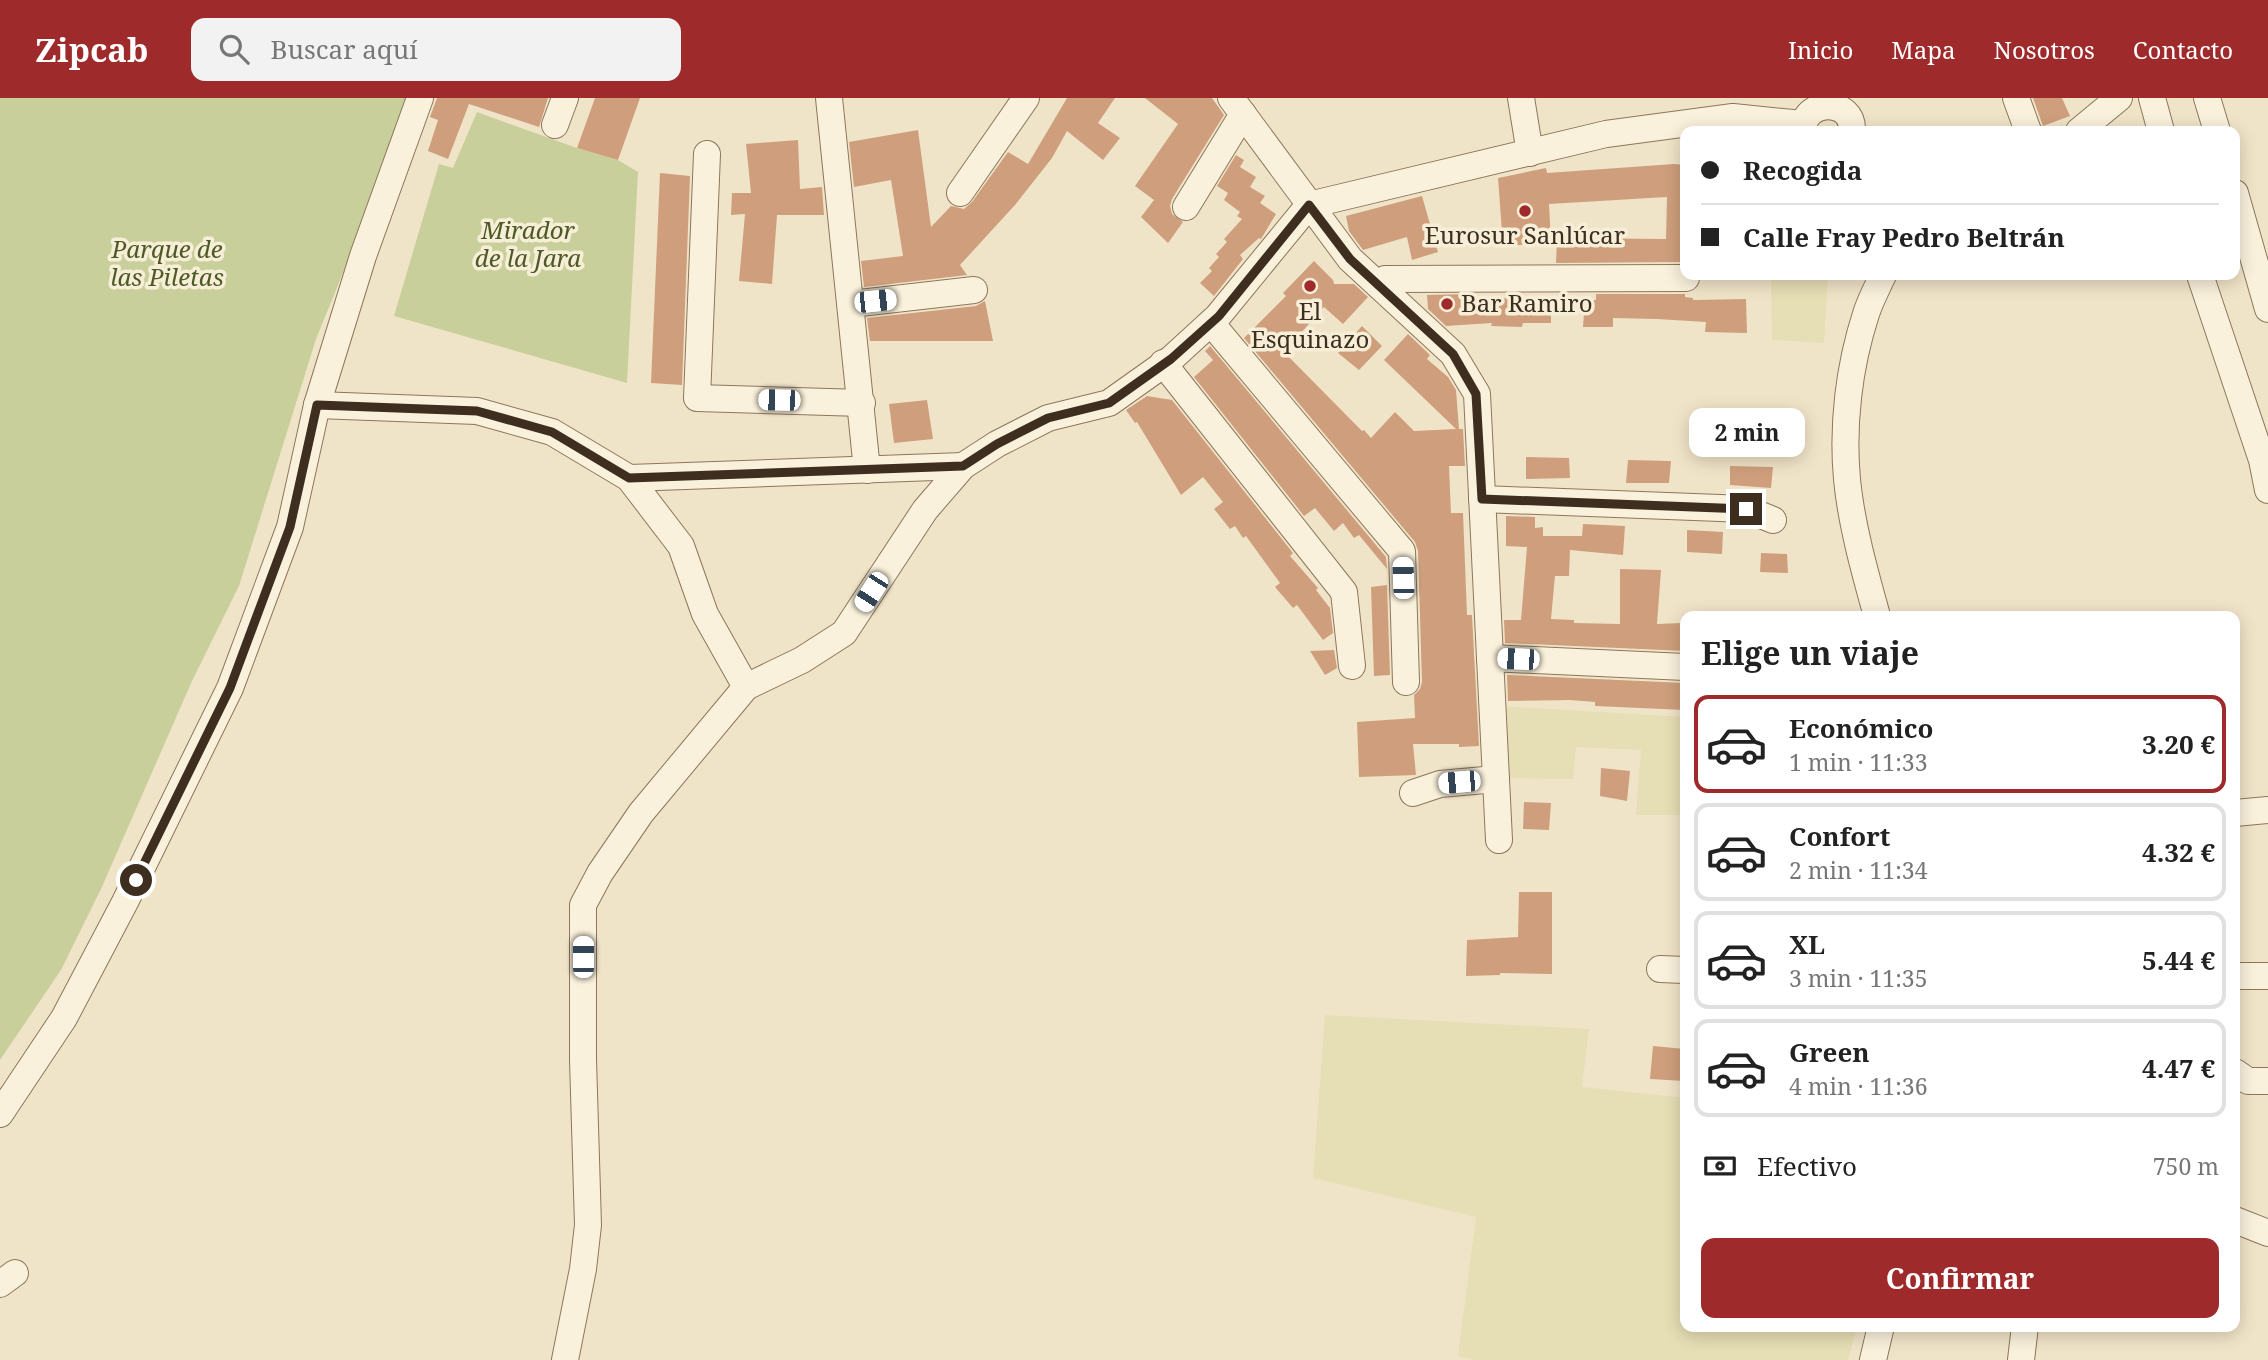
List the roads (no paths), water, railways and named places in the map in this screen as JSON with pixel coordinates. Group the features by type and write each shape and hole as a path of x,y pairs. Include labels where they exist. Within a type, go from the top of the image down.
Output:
{"street":[{"path":"0,1114 64,1018 125,902 230,688 290,527 317,405 363,256 420,98"},
{"path":"555,125 565,98"},
{"path":"830,98 867,470"},
{"path":"960,193 1026,98"},
{"path":"1521,98 1530,153"},
{"path":"2016,98 2026,126"},
{"path":"2086,126 2119,98"},
{"path":"2152,98 2160,126"},
{"path":"2207,98 2215,126"},
{"path":"1803,126 1806,116 1817,105 1840,102 1849,114 1851,126"},
{"path":"1186,207 1237,106 1350,259 1453,354 1476,394 1499,840"},
{"path":"565,1360 583,1269 588,1225 583,1060 583,905 600,873 641,813 746,687 802,660 844,633 925,510 963,466 997,444 1048,418 1109,403 1163,363 1211,323 1309,205 1606,134 1734,107 1800,126"},
{"path":"706,154 697,398 862,402"},
{"path":"2240,211 2268,309"},
{"path":"1379,285 1385,279 1680,278"},
{"path":"1876,611 1864,570 1847,481 1846,438 1850,388 1863,326 1881,280"},
{"path":"2202,280 2262,460 2268,489"},
{"path":"851,304 974,289"},
{"path":"1211,323 1402,551 1406,682"},
{"path":"1163,363 1344,592 1352,666"},
{"path":"317,405 477,411 552,432 629,478 681,546 705,614 746,687"},
{"path":"629,478 963,466"},
{"path":"1482,499 1746,509 1773,520"},
{"path":"1490,658 1680,667"},
{"path":"1413,793 1440,784 1496,779"},
{"path":"2240,813 2268,810"},
{"path":"2240,976 2268,976"},
{"path":"2240,1075 2248,1081 2268,1081"},
{"path":"2240,1222 2268,1233"},
{"path":"1873,1360 1880,1332"},
{"path":"2021,1360 2024,1332"}],"place":[{"name":"Eurosur Sanlúcar","path":"1525,211"},
{"name":"El Esquinazo","path":"1310,286"},
{"name":"Bar Ramiro","path":"1447,304"}],"park label":[{"name":"Mirador de la Jara","path":"528,245"},
{"name":"Parque de las Piletas","path":"167,264"}]}
